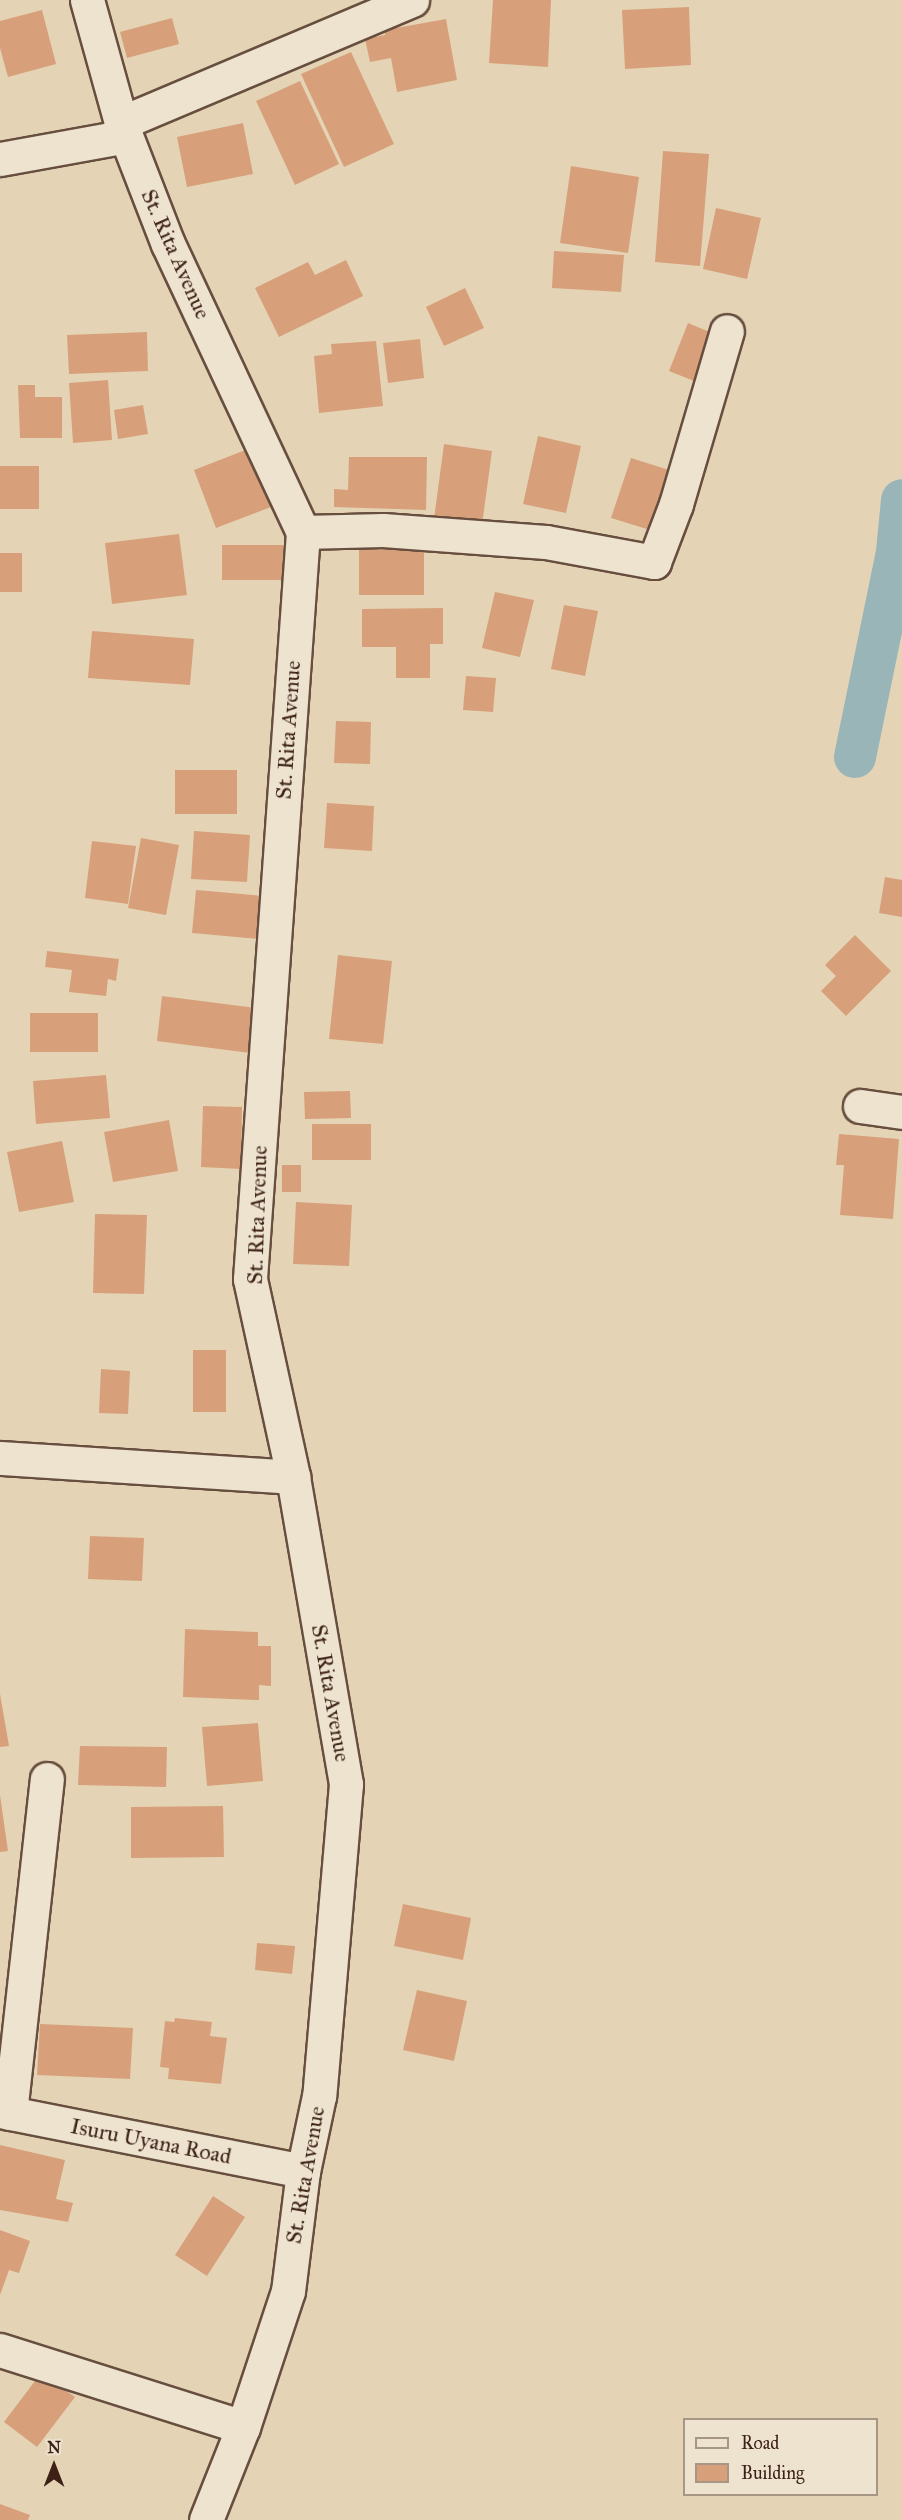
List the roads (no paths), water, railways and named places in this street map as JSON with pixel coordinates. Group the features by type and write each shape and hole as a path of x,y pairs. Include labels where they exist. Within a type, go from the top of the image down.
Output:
{"street":[{"name":"St. Rita Avenue","path":"87,0 124,130 168,244 303,532 250,1279 293,1477 346,1784 319,2096 303,2171 288,2290 243,2427 206,2520"},
{"path":"0,159 124,130 412,0"},
{"path":"303,532 383,530 546,542 654,562 676,504 726,331"},
{"path":"860,1106 902,1112"},
{"path":"0,1458 293,1477"},
{"path":"5,2112 47,1779"},
{"name":"Isuru Uyana Road","path":"5,2112 303,2171"},
{"path":"1,2353 243,2427"}],"waterway":[{"path":"855,757 897,552 902,500"}]}
